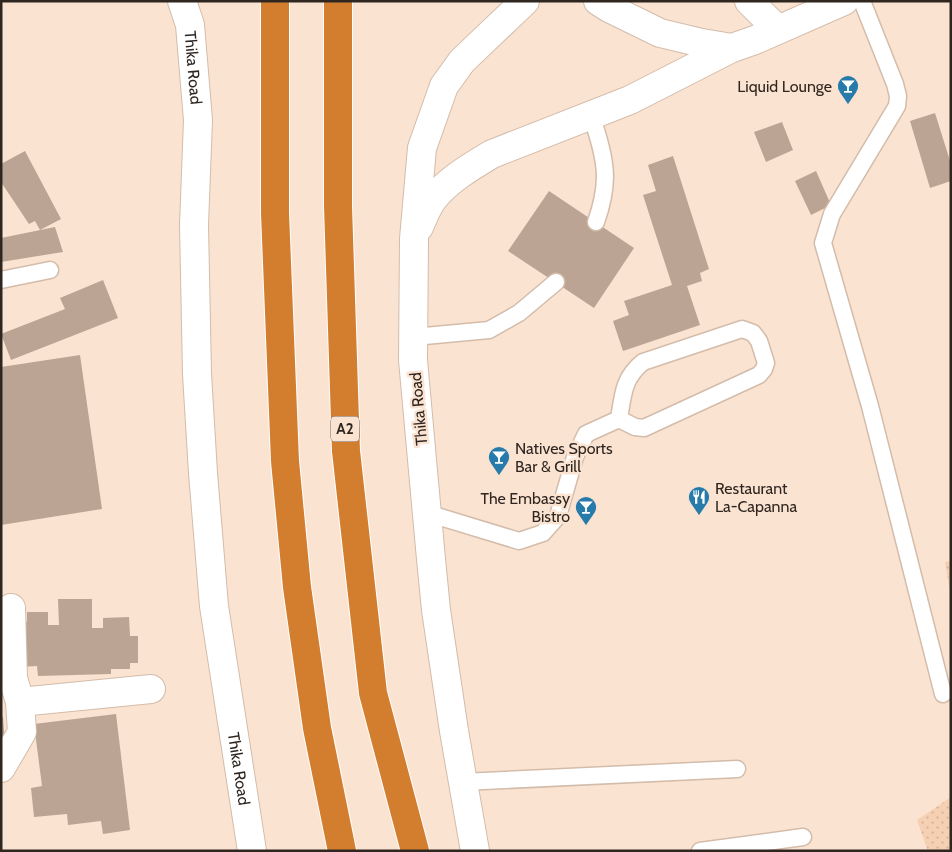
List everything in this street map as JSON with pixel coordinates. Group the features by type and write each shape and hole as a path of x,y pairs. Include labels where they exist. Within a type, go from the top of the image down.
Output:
{"highway":[{"path":"275,1 275,213 278,325 285,461 298,587 316,728 342,851"},
{"name":"A2","path":"338,1 338,206 346,451 373,693 415,851"}],"main road":[{"name":"Thika Road","path":"182,1 190,25 198,120 194,234 197,374 214,606 252,851"},
{"name":"Thika Road","path":"475,851 454,731 438,619 426,513 413,360 414,239 422,148 437,101 444,86 462,61 525,1"},
{"path":"598,1 660,33 732,48"},
{"path":"749,1 778,30"},
{"path":"414,239 433,199 472,166 492,154 648,91 732,48 755,40 844,1"},
{"path":"1,768 22,732 20,702 13,678 12,608"},
{"path":"20,702 151,689"}],"lane":[{"path":"862,1 895,84 898,96 897,106 832,214 823,244 870,406 943,694"},
{"path":"591,114 605,165 604,189 596,222"},
{"path":"1,280 50,270"},
{"path":"414,337 489,330 519,313 556,282"},
{"path":"742,329 753,333 759,341 766,363 759,375 644,428 635,427 619,419 627,380 633,370 643,362 742,329"},
{"path":"426,513 518,542 544,533 558,516 575,457 586,434 619,419"},
{"path":"463,782 737,769"},
{"path":"700,851 803,837"}],"shaded area":[{"path":"951,561 951,597 945,562"},
{"path":"951,797 951,851 928,851 917,820"}],"building":[{"path":"935,113 951,164 951,181 930,188 910,121"},
{"path":"782,122 793,150 766,162 754,132"},
{"path":"25,151 61,219 40,230 35,221 29,224 1,182 1,164"},
{"path":"673,156 709,269 700,273 702,281 687,286 700,325 623,351 613,321 629,315 624,301 672,285 643,195 656,191 648,165"},
{"path":"816,171 831,205 811,215 795,181"},
{"path":"549,191 634,248 594,308 508,251"},
{"path":"55,227 63,252 1,262 1,238"},
{"path":"103,280 118,318 11,360 1,334 65,309 60,298"},
{"path":"80,355 102,509 1,525 1,367"},
{"path":"58,599 92,599 92,628 103,628 103,618 129,617 130,636 138,636 138,663 130,663 130,669 111,669 111,674 38,676 37,666 19,667 21,622 27,622 27,612 48,612 48,625 59,625"},
{"path":"116,714 130,830 103,834 101,821 68,825 67,814 34,817 31,788 42,786 34,724"},
{"path":"1,717 3,717 5,742 1,742"}],"place":[{"name":"Liquid Lounge","path":"848,105"},
{"name":"Natives Sports Bar & Grill","path":"499,476"},
{"name":"Restaurant La-Capanna","path":"699,516"},
{"name":"The Embassy Bistro","path":"586,526"}]}
